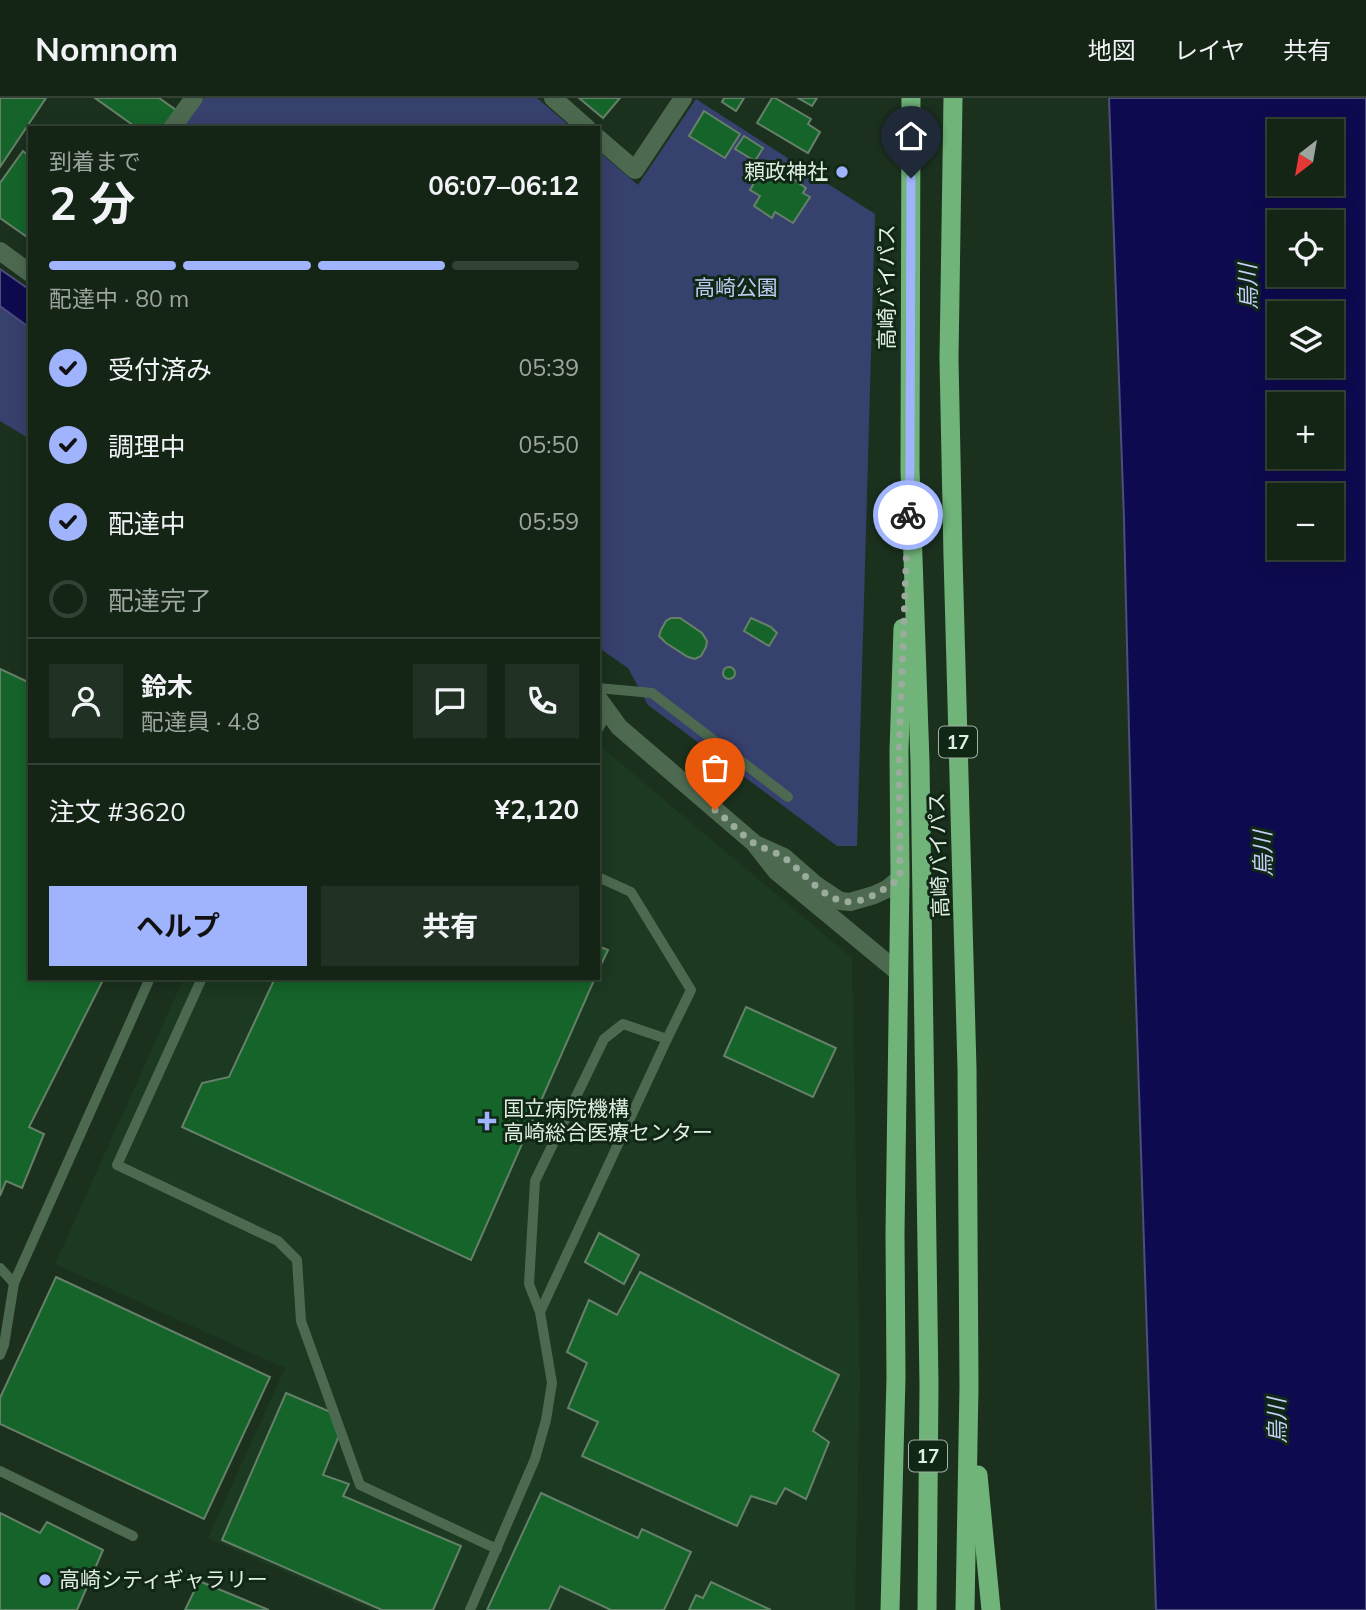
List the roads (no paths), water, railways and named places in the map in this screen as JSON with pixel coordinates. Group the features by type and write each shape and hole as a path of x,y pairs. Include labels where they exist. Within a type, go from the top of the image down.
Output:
{"highway":[{"name":"高崎バイパス","path":"911,98 910,470 920,762 929,1386 927,1610"},
{"name":"高崎バイパス","path":"953,98 949,359 967,1069 969,1387 965,1610"},
{"name":"17","path":"890,1610 896,1377 899,751 910,470"},
{"name":"17","path":"969,1387 991,1610"}],"street":[{"path":"173,126 194,98"},
{"path":"553,98 585,126"},
{"path":"600,140 635,170 683,98"},
{"path":"0,251 28,272"},
{"path":"603,704 619,727 754,843 776,871 898,972"},
{"path":"754,843 784,857 840,901 850,902 874,895 900,878"}],"lane":[{"path":"600,688 652,693 788,797"},
{"path":"540,1312 691,990 631,892 600,878"},
{"path":"0,1355 14,1283 149,980"},
{"path":"201,980 117,1165 278,1241 297,1260 301,1321 360,1485 497,1549"},
{"path":"470,1610 535,1460 546,1420 552,1383 540,1312 529,1284 535,1181 604,1039 623,1024 667,1039"},
{"path":"0,1268 14,1283"},
{"path":"0,1471 133,1536"}],"water":[{"name":"烏川","path":"1109,98 1366,98 1366,1610 1156,1610 1134,939 1124,520"},
{"path":"0,269 28,289 28,327 0,306"}],"place":[{"name":"頼政神社","path":"842,172"},
{"name":"国立病院機構 高崎総合医療センター","path":"487,1121"},
{"name":"高崎シティギャラリー","path":"45,1580"}],"park label":[{"name":"高崎公園","path":"736,288"}]}
